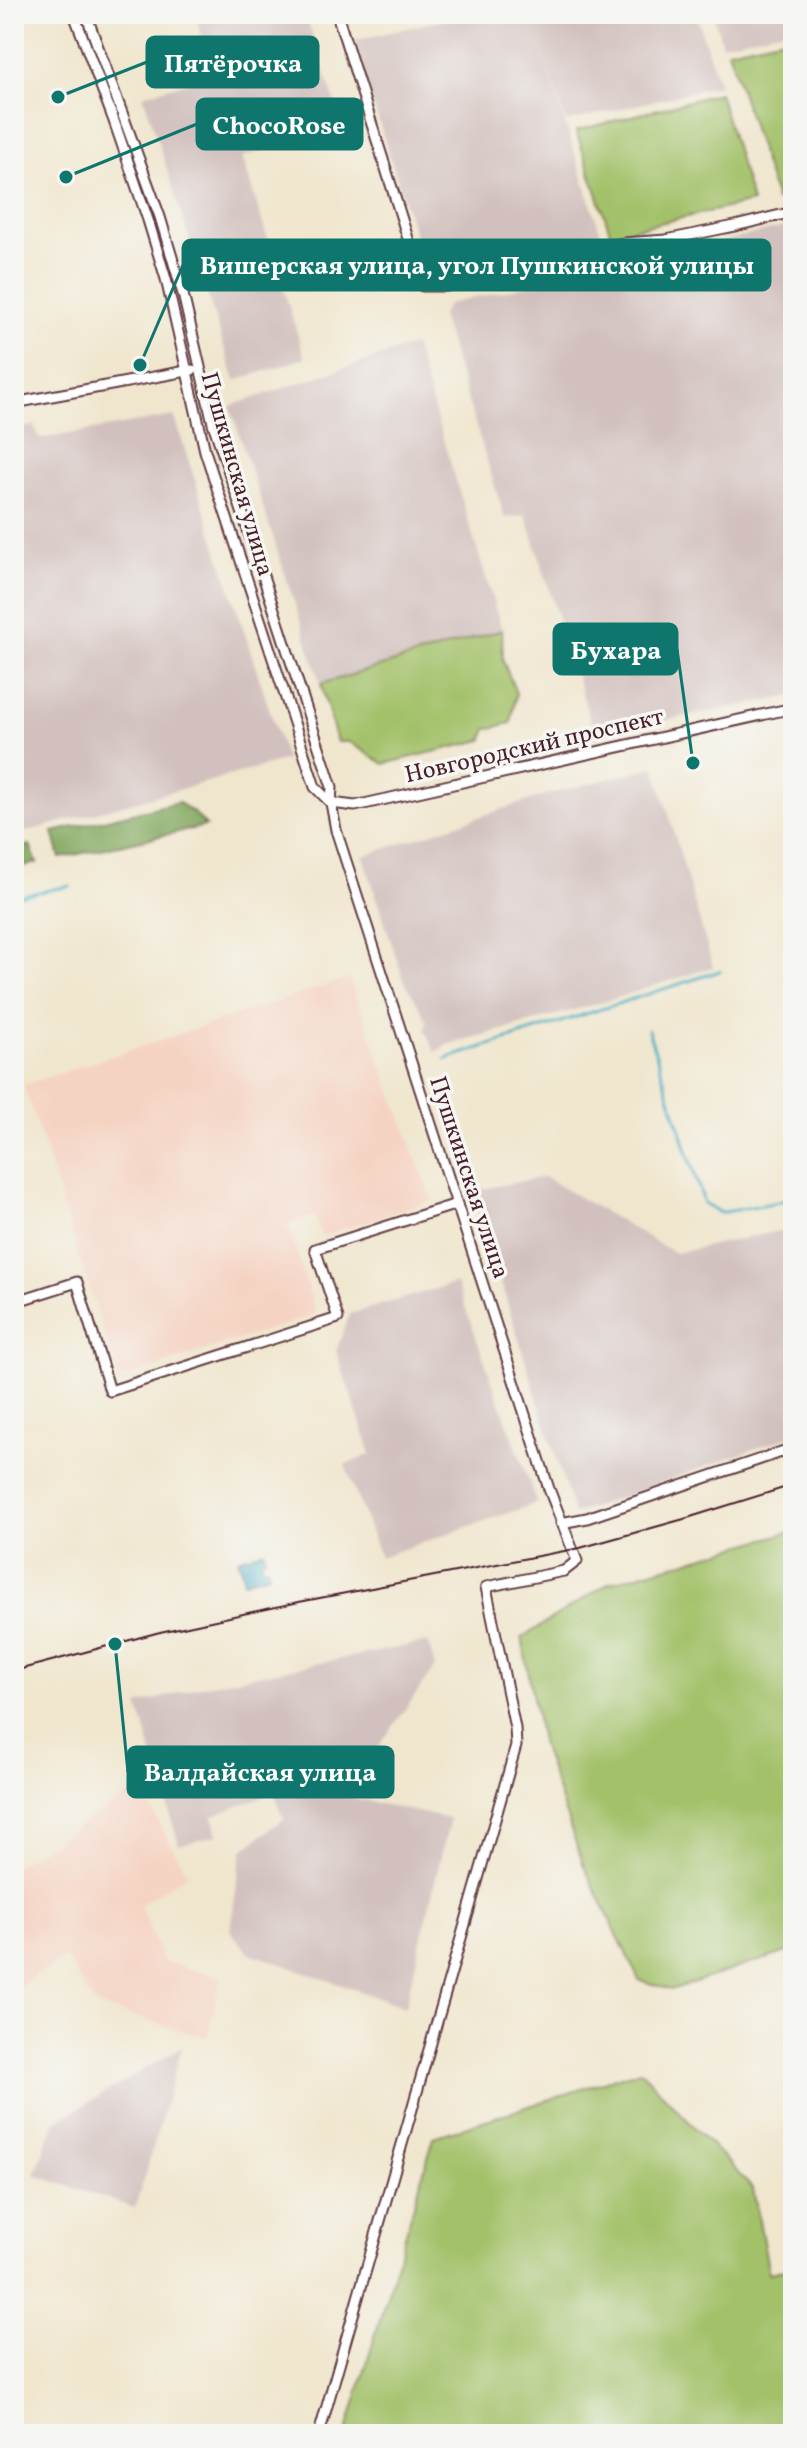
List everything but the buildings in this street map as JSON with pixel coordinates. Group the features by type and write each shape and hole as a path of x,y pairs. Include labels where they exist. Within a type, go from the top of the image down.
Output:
{"street":[{"name":"Пушкинская улица","path":"74,14 148,220 166,279 205,451 311,777 315,787 331,803"},
{"name":"Пушкинская улица","path":"86,14 160,217 181,285 213,423 332,787 331,803 336,830 561,1523 577,1561 564,1571 486,1587 516,1746 319,2434"},
{"path":"337,14 423,286 447,286 624,243 666,240 793,212"},
{"path":"14,403 201,368"},
{"name":"Новгородский проспект","path":"331,803 355,806 793,708"},
{"path":"14,1302 77,1282 110,1391 338,1318 315,1249 457,1204"},
{"path":"561,1523 587,1518 793,1448"}],"shaded area":[{"path":"195,14 305,14 343,125 242,157 305,358 235,381 143,95 214,74"},
{"path":"466,14 696,14 719,85 566,122 537,37 604,243 440,279 427,273 353,41"},
{"path":"713,14 793,14 793,28 722,44"},
{"path":"793,225 793,696 618,729 596,739 526,515 505,518 441,316 448,304"},
{"path":"414,345 502,630 321,684 230,406"},
{"path":"174,416 286,760 14,835 14,432 34,425 40,439"},
{"path":"655,767 713,967 607,1001 447,1045 435,1052 425,1029 427,1021 403,978 363,856 545,795"},
{"path":"349,978 432,1200 322,1236 315,1216 288,1225 316,1314 119,1379 24,1085"},
{"path":"544,1177 675,1253 793,1228 793,1435 574,1514 472,1191"},
{"path":"456,1283 537,1503 380,1557 345,1465 371,1454 336,1351 350,1314"},
{"path":"428,1642 435,1667 344,1796 450,1819 405,2007 250,1953 230,1931 242,1850 284,1819 274,1792 213,1816 217,1835 179,1845 138,1705 201,1686"},
{"path":"139,1788 188,1874 140,1905 163,1961 221,1978 207,2038 95,2005 66,1957 14,1989 14,1867"},
{"path":"182,2047 135,2208 35,2175 54,2123"}],"green space":[{"path":"793,36 793,196 776,200 728,50"},
{"path":"719,93 752,202 611,234 576,131"},
{"path":"502,630 503,661 516,693 511,723 487,729 483,740 384,764 349,742 337,742 321,684"},
{"path":"178,802 206,826 60,858 53,832"},
{"path":"30,845 37,863 14,869 14,849"},
{"path":"793,1531 793,1950 671,1990 639,1980 584,1866 542,1747 522,1638 609,1583"},
{"path":"640,2070 753,2189 769,2273 793,2268 793,2434 346,2434 434,2137"}],"water":[{"path":"264,1550 266,1557 261,1562 262,1567 267,1567 269,1574 244,1581 238,1559"}],"waterway":[{"path":"14,897 70,886"},
{"path":"446,1059 720,971"},
{"path":"648,1030 704,1203 720,1213 793,1199"}],"tram line":[{"path":"14,1671 160,1632 580,1548 793,1485"}],"place":[{"name":"Пятёрочка","path":"58,97"},
{"name":"ChocoRose","path":"66,177"},
{"name":"Вишерская улица, угол Пушкинской улицы","path":"140,365"},
{"name":"Бухара","path":"693,763"},
{"name":"Валдайская улица","path":"115,1644"}]}
